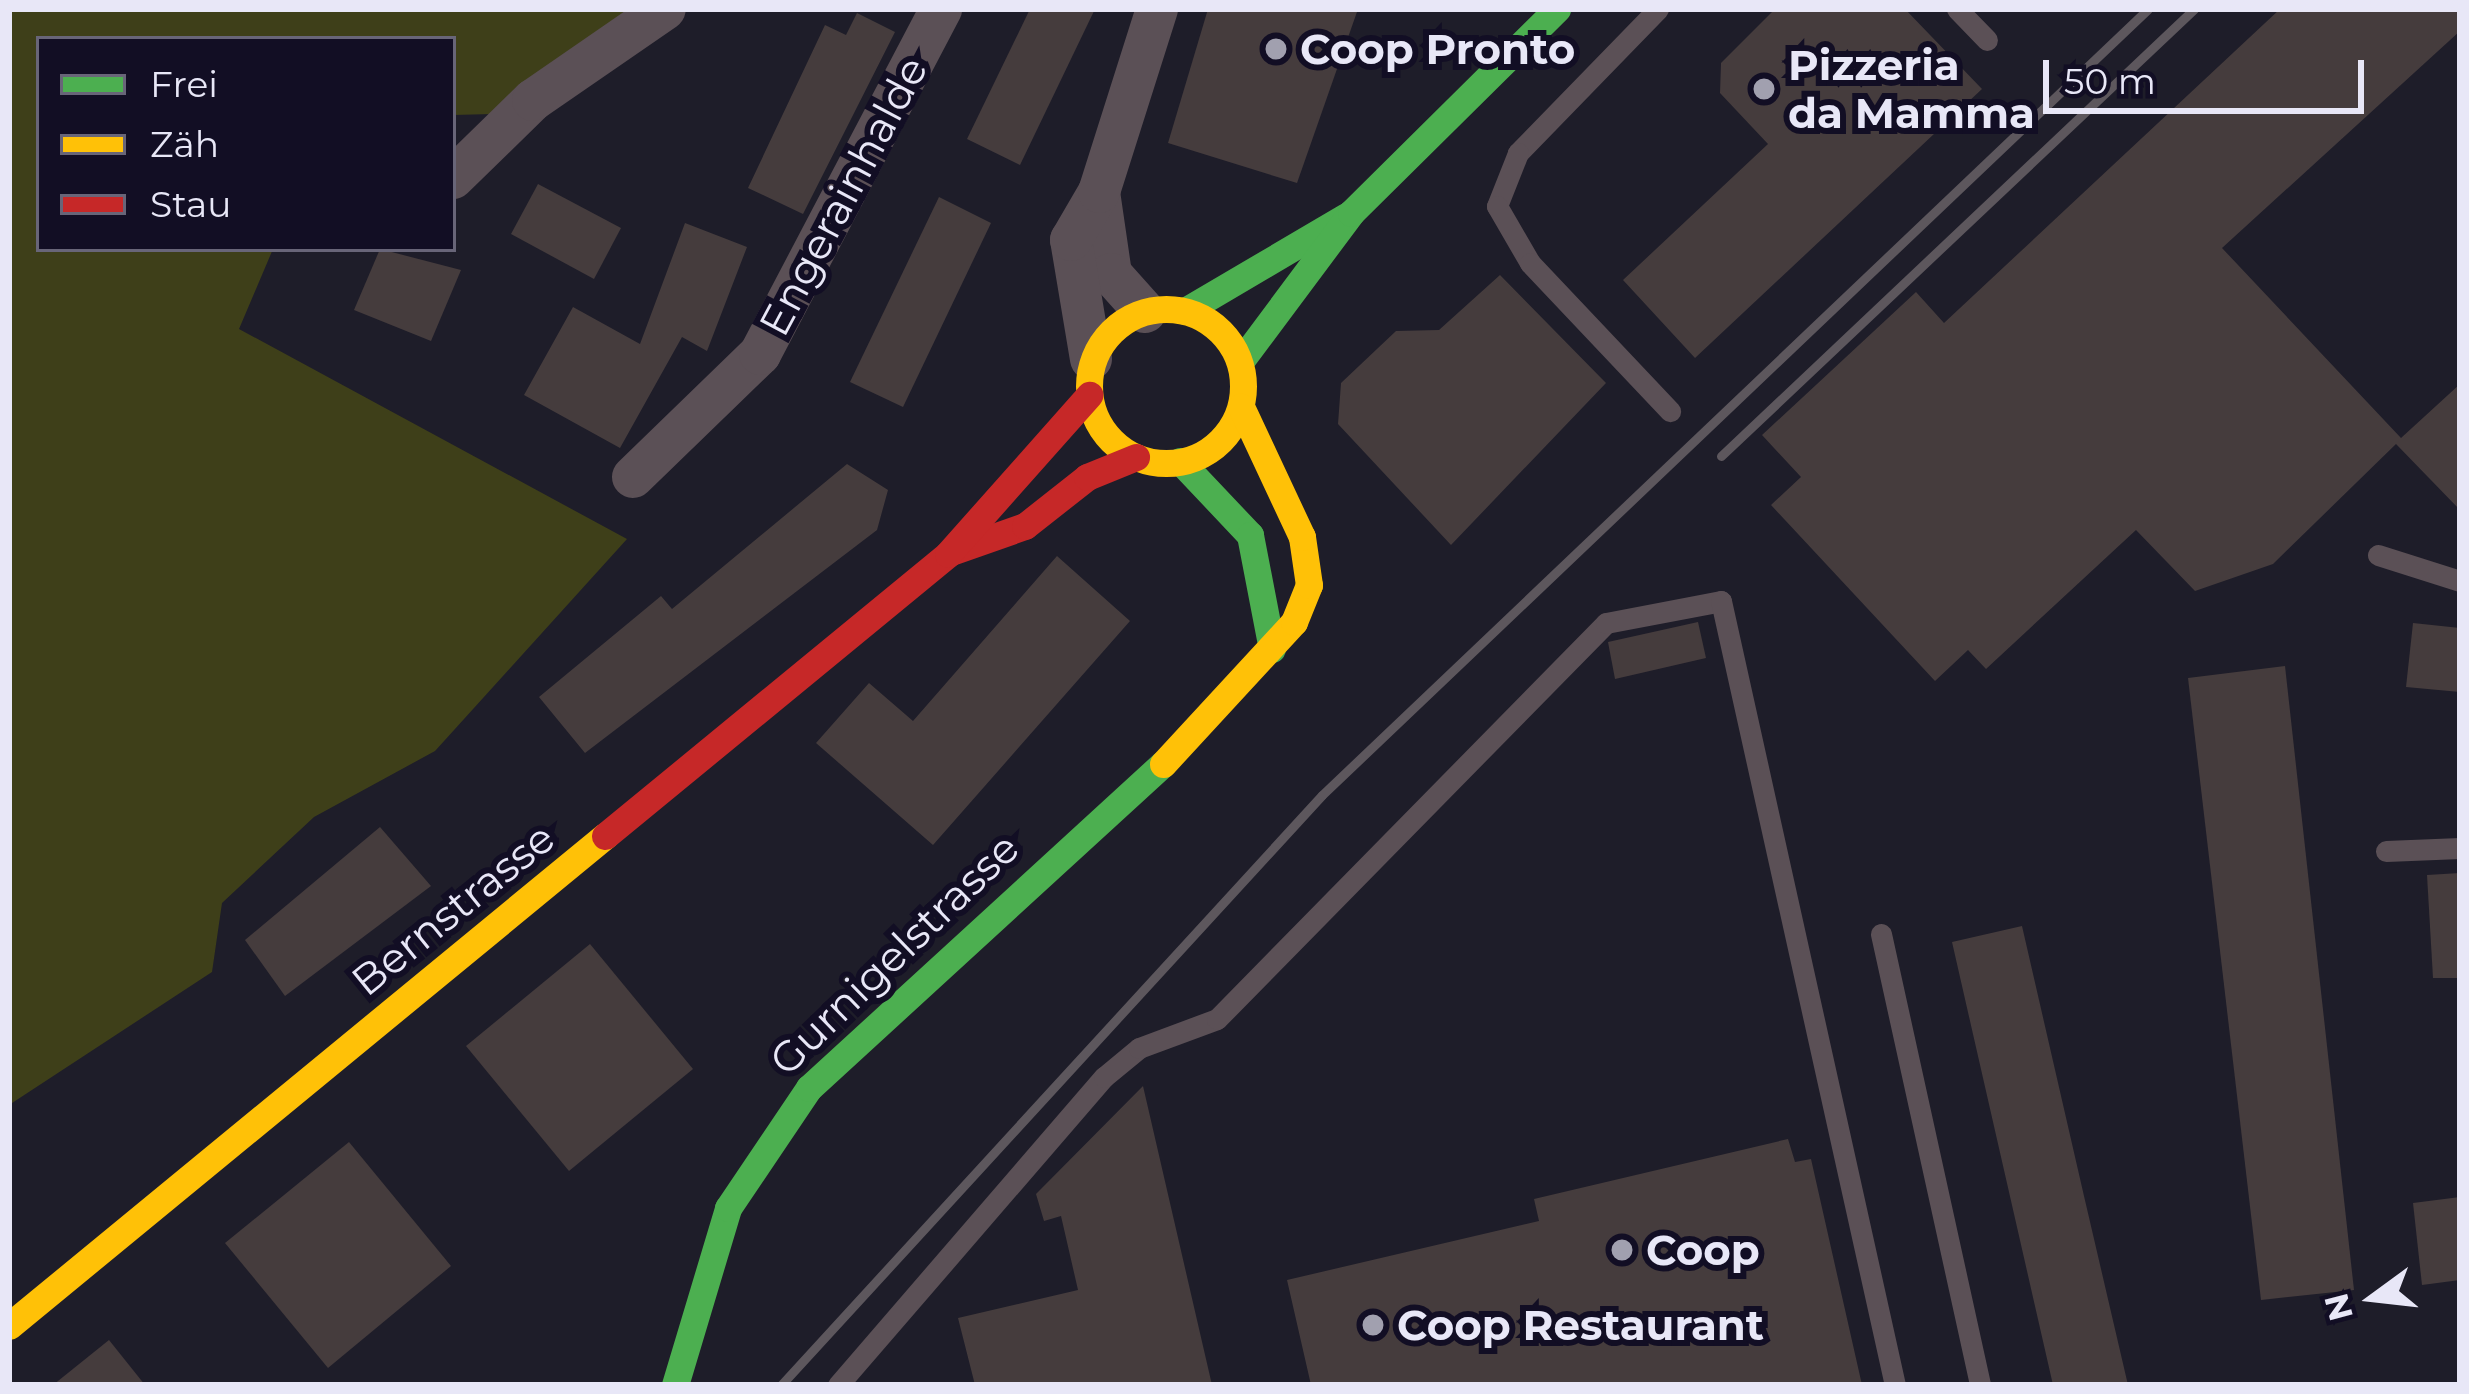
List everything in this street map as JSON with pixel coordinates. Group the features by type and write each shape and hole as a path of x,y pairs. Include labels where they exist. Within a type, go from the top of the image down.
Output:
{"main road":[{"path":"1240,362 1351,213 1557,9"},
{"path":"1165,312 1217,327 1240,362 1241,407 1216,447 1180,461 1136,457 1103,431 1090,377 1111,330 1165,312 1351,213"},
{"name":"Bernstrasse","path":"9,1326 948,554 1090,377"},
{"name":"Gurnigelstrasse","path":"675,1385 728,1208 809,1088 1211,720 1272,649 1309,585 1307,560 1241,407"},
{"name":"Bernstrasse","path":"948,554 1025,526 1087,478 1136,457"},
{"path":"1180,461 1250,535 1272,649"}],"street":[{"path":"456,175 533,100 665,9"},
{"name":"Engerainhalde","path":"633,477 760,353 940,9"},
{"path":"1090,377 1070,261 1099,192 1157,9"},
{"path":"1099,192 1112,274 1165,312"}],"lane":[{"path":"1658,9 1518,153 1497,206 1530,263 1670,411"},
{"path":"1957,9 1987,40"},
{"path":"2378,554 2460,581"},
{"path":"838,1385 1104,1077 1139,1048 1217,1019 1606,623 1720,601 1895,1385"},
{"path":"2386,850 2460,848"},
{"path":"1880,934 1980,1385"}],"shaded area":[{"path":"9,9 643,9 493,114 456,115 456,36 36,36 36,252 272,252 239,329 627,539 435,751 314,817 222,903 212,972 9,1105"}],"building":[{"path":"1030,9 1095,9 1020,165 967,139"},
{"path":"1208,9 1358,9 1297,183 1168,143"},
{"path":"1775,9 1905,9 1982,89 1695,358 1623,280 1768,144 1720,93 1721,63"},
{"path":"2280,9 2460,9 2460,31 2222,248 2401,438 2460,384 2460,510 2396,444 2273,564 2195,591 2136,530 1986,669 1968,650 1935,681 1771,505 1801,477 1762,435 1916,292 1944,323"},
{"path":"857,13 895,32 803,214 748,188 825,25 846,35"},
{"path":"538,184 621,228 594,279 511,234"},
{"path":"939,197 991,223 903,407 850,382"},
{"path":"685,223 747,247 707,351 682,337 620,448 524,395 573,307 640,344"},
{"path":"379,252 461,270 431,341 354,310"},
{"path":"1500,275 1606,383 1451,545 1338,424 1341,383 1396,331 1439,330"},
{"path":"847,464 888,490 877,530 585,753 539,697 661,596 672,609"},
{"path":"1057,556 1130,621 933,845 816,743 869,683 913,721"},
{"path":"1698,622 1706,658 1615,679 1608,642"},
{"path":"2413,623 2460,628 2460,692 2406,687"},
{"path":"2285,666 2354,1290 2261,1300 2188,678"},
{"path":"380,827 431,886 285,996 245,940"},
{"path":"2460,873 2460,978 2433,978 2427,875"},
{"path":"2022,926 2128,1385 2053,1385 1952,942"},
{"path":"590,944 693,1069 569,1171 466,1046"},
{"path":"1143,1086 1212,1385 975,1385 958,1318 1078,1290 1061,1216 1044,1221 1036,1194"},
{"name":"Coop","path":"1788,1139 1795,1162 1811,1159 1862,1385 1311,1385 1287,1280 1539,1221 1534,1199"},
{"path":"349,1142 451,1266 328,1368 225,1243"},
{"path":"2460,1197 2460,1280 2422,1285 2413,1203"},
{"path":"109,1340 145,1385 53,1385"}],"railway":[{"path":"781,1385 1322,795 2148,9"},
{"path":"1721,456 2194,9"}],"traffic: fast":[{"path":"1240,362 1351,213 1557,9"},
{"path":"1185,311 1346,216"},
{"path":"1180,461 1250,535 1272,649"},
{"path":"675,1385 728,1208 809,1088 1163,764"}],"traffic: slow":[{"path":"1166,309 1196,315 1221,331 1237,356 1243,386 1237,416 1221,441 1196,457 1166,463 1136,457 1111,441 1095,416 1089,386 1095,356 1111,331 1136,315 1166,309"},
{"path":"1163,764 1294,622 1309,585 1302,537 1241,407"},
{"path":"9,1326 605,836"}],"traffic: jam":[{"path":"605,836 948,554 1089,395"},
{"path":"951,552 1025,526 1087,477 1136,457"}],"place":[{"name":"Coop Pronto","path":"1276,49"},
{"name":"Pizzeria da Mamma","path":"1764,89"},
{"name":"Coop","path":"1622,1250"},
{"name":"Coop Restaurant","path":"1373,1325"}]}
